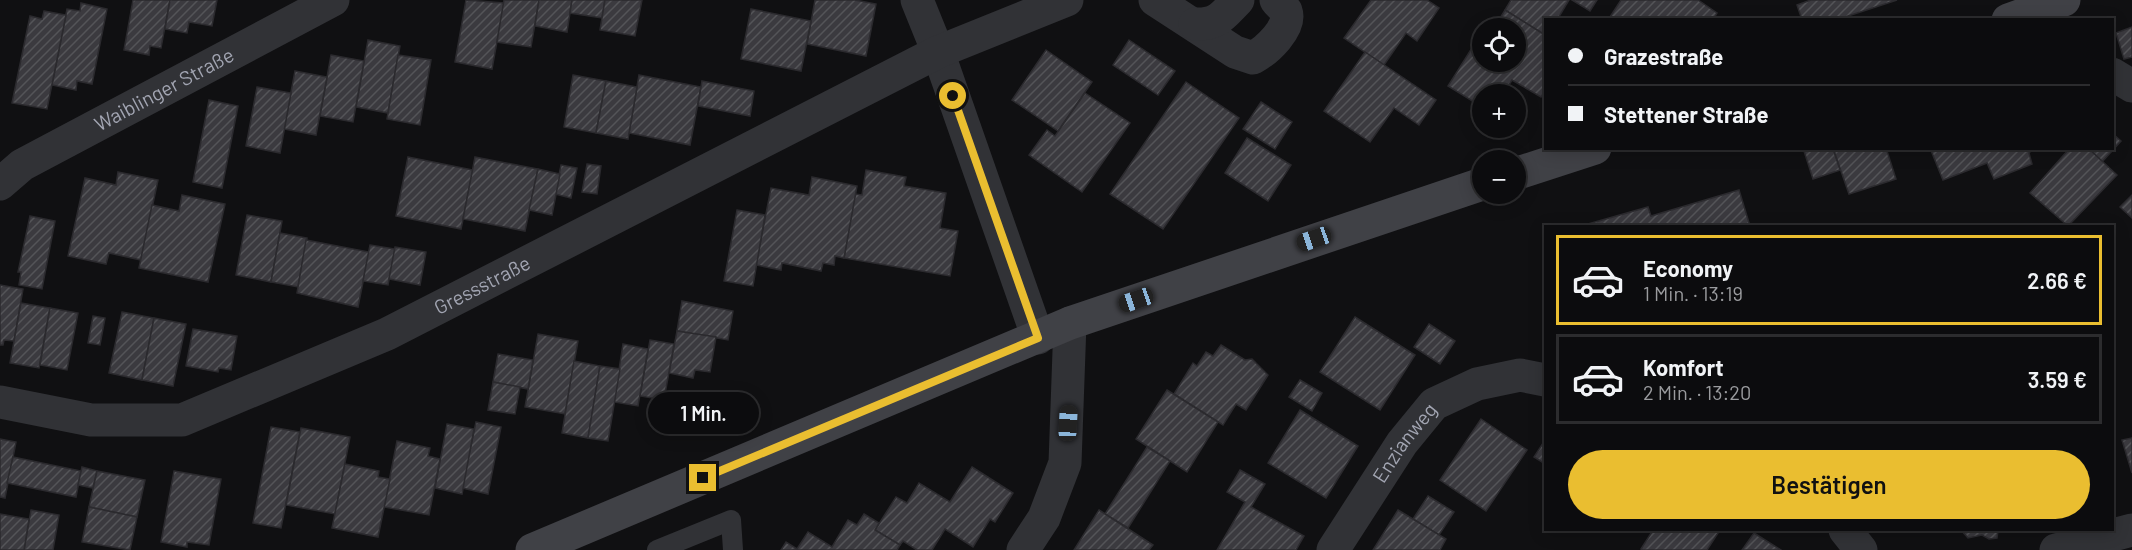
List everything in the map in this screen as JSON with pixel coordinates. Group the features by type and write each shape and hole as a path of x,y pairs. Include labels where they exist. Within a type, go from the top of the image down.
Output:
{"street":[{"name":"Waiblinger Straße","path":"0,184 22,165 333,0"},
{"path":"917,0 938,52 1038,338"},
{"name":"Gressstraße","path":"0,402 91,420 182,420 387,334 938,52 1067,0"},
{"path":"1178,9 1206,24 1225,16 1238,0"},
{"path":"1178,9 1235,52 1254,58 1268,50 1286,22 1286,11 1276,0"},
{"path":"2016,18 2064,0"},
{"path":"2114,75 2132,86"},
{"path":"1526,170 1589,150"},
{"path":"532,550 1070,323 1398,210 1472,187"},
{"path":"1023,550 1044,518 1065,463 1070,323"},
{"name":"Enzianweg","path":"1333,550 1402,443 1434,404 1477,384 1520,375 1544,380"},
{"path":"2064,549 2132,530"},
{"path":"1846,531 1861,550"}],"lane":[{"path":"657,550 731,520 733,550"}],"building":[{"path":"133,0 170,0 161,48 150,46 149,55 124,50"},
{"path":"170,0 217,0 212,26 189,22 187,33 165,29"},
{"path":"466,0 504,3 492,69 455,62"},
{"path":"504,0 539,0 531,47 497,42"},
{"path":"539,0 572,0 567,32 535,26"},
{"path":"572,0 605,0 602,18 570,13"},
{"path":"605,0 642,0 635,36 600,30"},
{"path":"815,0 855,0 876,4 866,56 807,44"},
{"path":"1371,0 1427,0 1439,8 1417,41 1406,33 1384,65 1344,38"},
{"path":"1511,0 1569,0 1558,18 1544,18 1544,34 1526,23 1526,18 1518,18 1505,10"},
{"path":"1572,0 1597,0 1590,11"},
{"path":"1621,0 1698,0 1717,13 1714,18 1609,18"},
{"path":"1811,0 1897,0 1842,18 1801,18 1797,5"},
{"path":"81,3 107,9 92,84 77,81 76,90 52,85 67,9 80,11"},
{"path":"751,9 811,21 801,71 741,59"},
{"path":"1505,10 1518,18 1500,18"},
{"path":"44,11 66,15 47,109 12,103 30,16 42,19"},
{"path":"1526,23 1544,34 1544,92 1541,97 1526,88 1526,84 1519,84 1512,80 1509,84 1472,84 1472,101 1448,86 1472,48 1472,72 1526,72"},
{"path":"2132,27 2132,57 2124,59 2116,33"},
{"path":"368,40 400,46 388,113 356,107"},
{"path":"1129,40 1175,71 1158,95 1113,65"},
{"path":"1046,50 1092,82 1058,131 1012,100"},
{"path":"1365,52 1436,100 1419,125 1394,108 1370,142 1324,111"},
{"path":"331,55 364,61 353,122 320,116"},
{"path":"398,55 431,60 420,125 387,119"},
{"path":"295,71 327,77 316,135 284,129"},
{"path":"573,75 606,81 596,133 564,127"},
{"path":"639,75 701,87 690,145 629,133"},
{"path":"606,81 637,87 628,139 596,133"},
{"path":"702,81 754,91 750,116 698,106"},
{"path":"1186,82 1239,118 1163,229 1110,194"},
{"path":"257,87 291,93 280,153 246,146"},
{"path":"1085,93 1130,123 1082,192 1029,155 1047,130 1055,136"},
{"path":"209,100 238,106 222,188 193,182"},
{"path":"1261,102 1292,122 1275,149 1243,129"},
{"path":"2114,135 2121,141 2114,149"},
{"path":"1247,138 1291,165 1268,201 1225,173"},
{"path":"1804,150 1834,150 1840,170 1813,179"},
{"path":"1834,150 1887,150 1896,179 1849,194"},
{"path":"1931,150 2032,150 2029,153 2032,164 1994,179 1987,163 1943,180"},
{"path":"2068,150 2090,150 2117,175 2069,225 2030,193"},
{"path":"2090,150 2113,150 2102,162"},
{"path":"408,157 473,170 461,229 396,216"},
{"path":"475,157 538,169 525,231 463,219"},
{"path":"587,164 601,166 597,194 582,192"},
{"path":"561,165 577,168 571,198 555,194"},
{"path":"538,169 560,174 552,215 529,210"},
{"path":"866,170 906,177 904,186 946,193 940,228 958,231 950,276 844,258 855,194 862,195"},
{"path":"118,172 158,180 141,260 109,253 106,264 68,256 85,178 116,185"},
{"path":"812,177 857,186 844,258 835,256 834,265 823,263 821,271 782,263 781,270 756,265 771,188 809,195"},
{"path":"1739,190 1750,225 1585,225 1648,207 1651,216"},
{"path":"182,195 225,204 208,282 139,268 152,205 179,211"},
{"path":"2132,195 2132,218 2120,207"},
{"path":"737,210 765,215 753,286 724,281"},
{"path":"247,215 282,221 271,282 236,275"},
{"path":"30,216 55,221 42,289 19,285 21,272 18,272"},
{"path":"280,233 307,238 298,287 271,282"},
{"path":"306,240 369,252 358,307 297,293"},
{"path":"370,245 395,249 388,285 363,281"},
{"path":"395,247 426,252 420,285 389,279"},
{"path":"0,285 23,289 14,341 4,340 3,345 0,345"},
{"path":"682,301 733,311 728,340 677,331"},
{"path":"21,303 50,308 39,368 10,363"},
{"path":"50,308 78,313 67,370 40,365"},
{"path":"122,312 154,318 142,380 109,373"},
{"path":"93,316 105,318 100,345 88,343"},
{"path":"1355,317 1415,355 1380,410 1320,372"},
{"path":"154,318 186,324 173,386 142,380"},
{"path":"1429,324 1455,341 1440,364 1414,347"},
{"path":"193,329 237,336 231,370 219,368 218,372 186,366"},
{"path":"677,331 716,337 710,372 695,370 693,378 669,373"},
{"path":"538,334 578,341 565,414 525,407"},
{"path":"650,340 674,344 664,400 640,396"},
{"path":"623,344 648,349 638,406 614,402"},
{"path":"1221,345 1245,360 1252,359 1268,375 1246,410 1236,404 1223,425 1174,394 1193,363 1197,366 1206,352 1213,356"},
{"path":"498,354 533,360 528,389 493,382"},
{"path":"574,361 600,366 588,438 562,433"},
{"path":"600,366 620,369 608,441 588,438"},
{"path":"1300,380 1322,393 1312,411 1289,397"},
{"path":"493,382 520,387 515,414 488,410"},
{"path":"1167,390 1218,422 1187,472 1136,439"},
{"path":"1300,410 1358,446 1326,498 1268,463"},
{"path":"1481,419 1527,450 1486,511 1440,480"},
{"path":"476,422 501,427 488,494 462,488"},
{"path":"447,424 474,429 462,494 435,488"},
{"path":"271,427 300,432 281,528 253,523"},
{"path":"301,428 350,437 335,514 286,505"},
{"path":"2132,438 2132,473 2122,440"},
{"path":"0,439 16,442 5,498 0,497"},
{"path":"397,441 430,448 428,456 440,459 429,515 384,507"},
{"path":"1544,442 1544,463 1534,457"},
{"path":"1147,447 1170,461 1128,528 1105,514"},
{"path":"13,457 81,471 76,497 7,483"},
{"path":"345,464 379,471 378,477 390,479 378,537 332,528"},
{"path":"82,467 97,471 93,488 78,485"},
{"path":"972,467 1013,493 995,522 990,519 973,547 945,529 932,550 917,550 903,541 900,545 875,530 896,497 907,503 919,483 950,502"},
{"path":"1240,470 1265,484 1251,507 1304,536 1296,550 1217,550 1245,502 1227,492"},
{"path":"97,471 145,480 137,517 89,507"},
{"path":"174,471 221,479 209,545 187,542 187,547 161,542"},
{"path":"1428,496 1454,512 1439,535 1413,519"},
{"path":"89,507 137,517 130,550 82,542"},
{"path":"31,510 59,515 53,550 24,550"},
{"path":"1099,510 1153,545 1149,550 1074,550"},
{"path":"1398,510 1446,539 1440,550 1373,550"},
{"path":"0,514 29,519 24,550 0,550"},
{"path":"864,514 879,523 875,530 900,545 897,550 781,550 786,542 797,549 808,532 832,547 848,520 857,525"},
{"path":"1652,531 1719,531 1707,550 1641,549"},
{"path":"1962,531 1998,531 1997,538 1989,539 1982,535 1968,538"},
{"path":"1754,533 1781,550 1742,550"}],"route":[{"path":"703,478 1038,338 953,96"}]}
